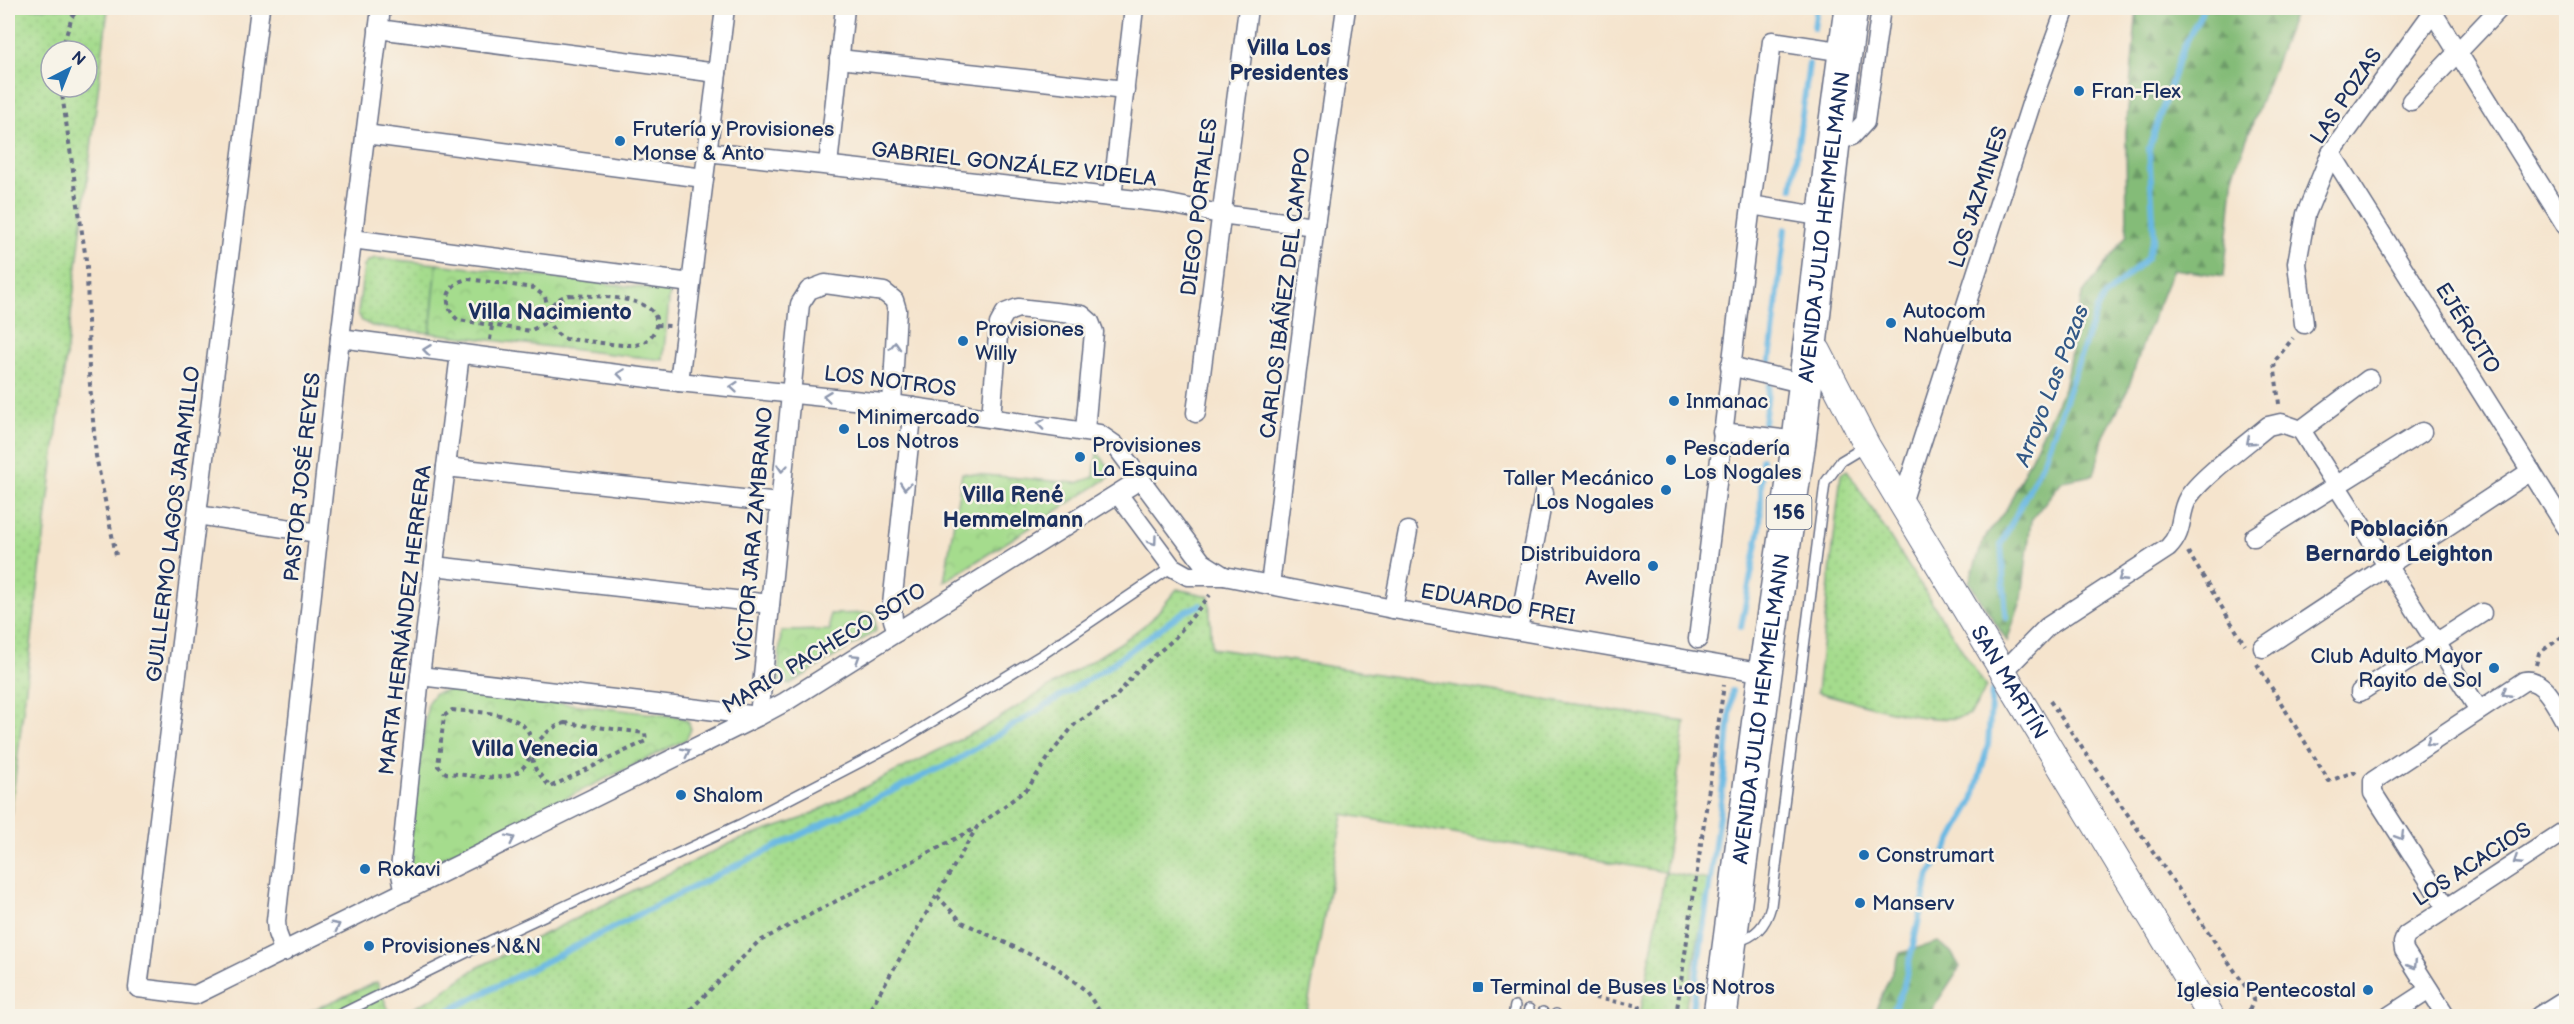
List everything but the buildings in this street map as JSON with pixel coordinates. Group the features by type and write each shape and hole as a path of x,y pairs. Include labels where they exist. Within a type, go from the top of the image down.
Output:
{"highway":[{"name":"AVENIDA JULIO HEMMELMANN","path":"1720,1017 1765,673 1811,349 1833,143 1851,8"}],"street":[{"name":"GUILLERMO LAGOS JARAMILLO","path":"195,995 138,988 260,8"},
{"name":"PASTOR JOSÉ REYES","path":"284,952 277,933 276,921 340,338 381,8"},
{"path":"679,382 725,8"},
{"path":"828,165 845,8"},
{"path":"1112,197 1134,8"},
{"name":"DIEGO PORTALES","path":"1196,413 1248,8"},
{"name":"CARLOS IBÁÑEZ DEL CAMPO","path":"1270,585 1346,8"},
{"path":"1833,143 1852,135 1865,122 1881,8"},
{"name":"LOS JAZMINES","path":"1902,503 2032,101 2066,8"},
{"path":"2434,9 2458,53 2566,226"},
{"name":"LAS POZAS","path":"2304,324 2297,263 2306,214 2331,153 2434,9"},
{"path":"2411,101 2498,10"},
{"path":"378,30 717,73"},
{"path":"1698,639 1772,41 1845,52"},
{"path":"839,58 1125,90"},
{"path":"365,134 704,178"},
{"name":"GABRIEL GONZÁLEZ VIDELA","path":"707,152 1164,203 1220,214 1316,226"},
{"name":"EJÉRCITO","path":"2331,153 2566,527"},
{"path":"1751,204 1825,217"},
{"path":"352,239 691,283"},
{"name":"VÍCTOR JARA ZAMBRANO","path":"759,716 800,304 809,290 825,284 884,292 894,300 897,310 892,404"},
{"path":"991,417 999,324 1005,314 1018,308 1082,315 1090,322 1094,332 1085,430"},
{"name":"LOS NOTROS","path":"340,338 679,382 892,404 1085,430 1108,439 1141,479 1202,562 1224,576"},
{"name":"SAN MARTÍN","path":"1811,349 1818,351 1867,446 2211,1017"},
{"name":"MARTA HERNÁNDEZ HERRERA","path":"405,892 400,870 420,676 460,354"},
{"path":"1730,366 1806,384"},
{"path":"2301,430 2369,379"},
{"path":"897,632 892,605 913,407"},
{"path":"2004,671 2047,627 2168,548 2178,536 2185,503 2195,489 2268,426 2282,423 2301,430 2479,710"},
{"path":"1722,432 1799,441"},
{"path":"2253,537 2422,432"},
{"path":"446,467 779,503"},
{"path":"2257,655 2531,471"},
{"name":"MARIO PACHECO SOTO","path":"195,995 759,716 1141,479"},
{"path":"1518,630 1544,493"},
{"path":"1118,494 1172,567 1188,576 1224,576"},
{"path":"197,515 318,533"},
{"path":"1393,609 1408,531"},
{"path":"434,566 770,604"},
{"name":"EDUARDO FREI","path":"1224,576 1393,609 1765,673"},
{"path":"2360,692 2482,613"},
{"path":"420,676 759,716"},
{"path":"2446,907 2373,793 2372,786 2375,779 2524,681 2534,681 2540,684 2566,723"},
{"name":"LOS ACACIOS","path":"2429,990 2404,950 2404,939 2408,933 2566,830"},
{"path":"2388,1017 2429,990 2446,1017"},
{"path":"2539,1017 2566,999"}],"lane":[{"path":"1729,943 1748,938 1758,931 1771,906 1825,483 1841,461 1867,446"},
{"path":"337,1017 492,940 741,824 899,742 1043,654 1172,567"}],"path":[{"path":"66,39 72,17 78,8"},
{"path":"63,99 87,267 89,374 96,456 116,555"},
{"path":"468,279 534,288 545,297 548,303 547,318 543,324 530,331 458,320 448,309 448,295 456,284 468,279"},
{"path":"570,295 640,302 647,305 655,318 653,332 649,338 636,345 566,339 559,336 550,325 549,311 557,300 570,295"},
{"path":"2282,423 2274,362 2304,324"},
{"path":"2178,536 2257,655 2329,781 2354,772 2372,786"},
{"path":"684,1017 759,942 977,827 1028,788 1053,751 1076,724 1114,698 1136,672 1174,639 1224,576"},
{"path":"2534,681 2538,653 2566,634"},
{"path":"1676,1017 1726,666"},
{"path":"2045,695 2254,999 2247,1017"},
{"path":"530,754 526,764 509,776 446,773 438,766 444,716 453,710 515,719 529,734 530,754 536,770 550,787 646,741 645,733 565,723 554,726 543,735 530,754"},
{"path":"866,1017 977,827"},
{"path":"937,896 962,922 1056,967 1085,990 1103,1017"},
{"path":"1594,998 1640,1006 1638,1017"}],"green space":[{"path":"8,8 108,8 99,83 99,39 39,39 39,99 97,99 8,836"},
{"path":"2137,8 2296,8 2234,173 2224,276 2173,269 2144,340 2127,392 2104,436 2094,475 2062,481 2031,520 2022,598 2007,641 1969,582 1984,539 2007,508 2064,388 2082,295 2127,235 2126,133"},
{"path":"375,258 437,264 430,333 372,326 362,321 358,313 364,266"},
{"path":"437,264 670,291 663,360 430,333"},
{"path":"1097,452 1114,473 1107,479 944,582 962,473 1077,483 1094,477"},
{"path":"1847,470 1986,687 1971,713 1956,718 1917,716 1817,692 1841,474"},
{"path":"1177,589 1209,596 1212,648 1685,722 1665,872 1343,814 1306,1016 399,1016 435,997 475,969 550,931 733,842 801,819 983,728 1122,642 1151,620"},
{"path":"875,613 876,631 790,684 780,682 778,679 781,631 830,630 830,614"},
{"path":"450,690 681,717 688,721 691,729 683,741 416,871 411,869 407,861 428,702 435,693"},
{"path":"1665,872 1709,880 1684,1016 1640,1016"},
{"path":"1938,942 1951,952 1960,967 1928,1016 1873,1016 1900,953"},
{"path":"377,982 391,1016 299,1016"}],"waterway":[{"path":"1814,28 1817,8"},
{"name":"Arroyo Las Pozas","path":"2006,618 2001,544 2044,460 2097,309 2105,296 2147,258 2154,236 2149,148 2183,48 2204,8"},
{"path":"1792,188 1809,64"},
{"path":"1770,361 1785,229"},
{"path":"1764,423 1769,385"},
{"path":"1741,627 1760,528 1762,459"},
{"path":"438,1016 729,869 957,760 1105,669 1180,614 1200,605"},
{"path":"1691,1016 1725,772 1732,691"},
{"name":"Arroyo Las Pozas","path":"1890,1016 1903,989 1929,875 1944,854 1973,800 1988,745 1992,691"}],"place":[{"name":"Fran-Flex","path":"2079,91"},
{"name":"Frutería y Provisiones Monse & Anto","path":"620,141"},
{"name":"Autocom Nahuelbuta","path":"1891,323"},
{"name":"Provisiones Willy","path":"963,341"},
{"name":"Inmanac","path":"1674,401"},
{"name":"Minimercado Los Notros","path":"844,429"},
{"name":"Provisiones La Esquina","path":"1080,457"},
{"name":"Pescadería Los Nogales","path":"1671,460"},
{"name":"Taller Mecánico Los Nogales","path":"1666,490"},
{"name":"Distribuidora Avello","path":"1653,566"},
{"name":"Club Adulto Mayor Rayito de Sol","path":"2494,668"},
{"name":"Shalom","path":"681,795"},
{"name":"Construmart","path":"1864,855"},
{"name":"Rokavi","path":"365,869"},
{"name":"Manserv","path":"1860,903"},
{"name":"Provisiones N&N","path":"369,946"},
{"name":"Terminal de Buses Los Notros","path":"1478,987"},
{"name":"Iglesia Pentecostal","path":"2368,990"}],"district":[{"name":"Villa Los Presidentes","path":"1289,60"},
{"name":"Villa Nacimiento","path":"550,311"},
{"name":"Villa René Hemmelmann","path":"1013,506"},
{"name":"Población Bernardo Leighton","path":"2399,540"},
{"name":"Villa Venecia","path":"535,748"}]}
